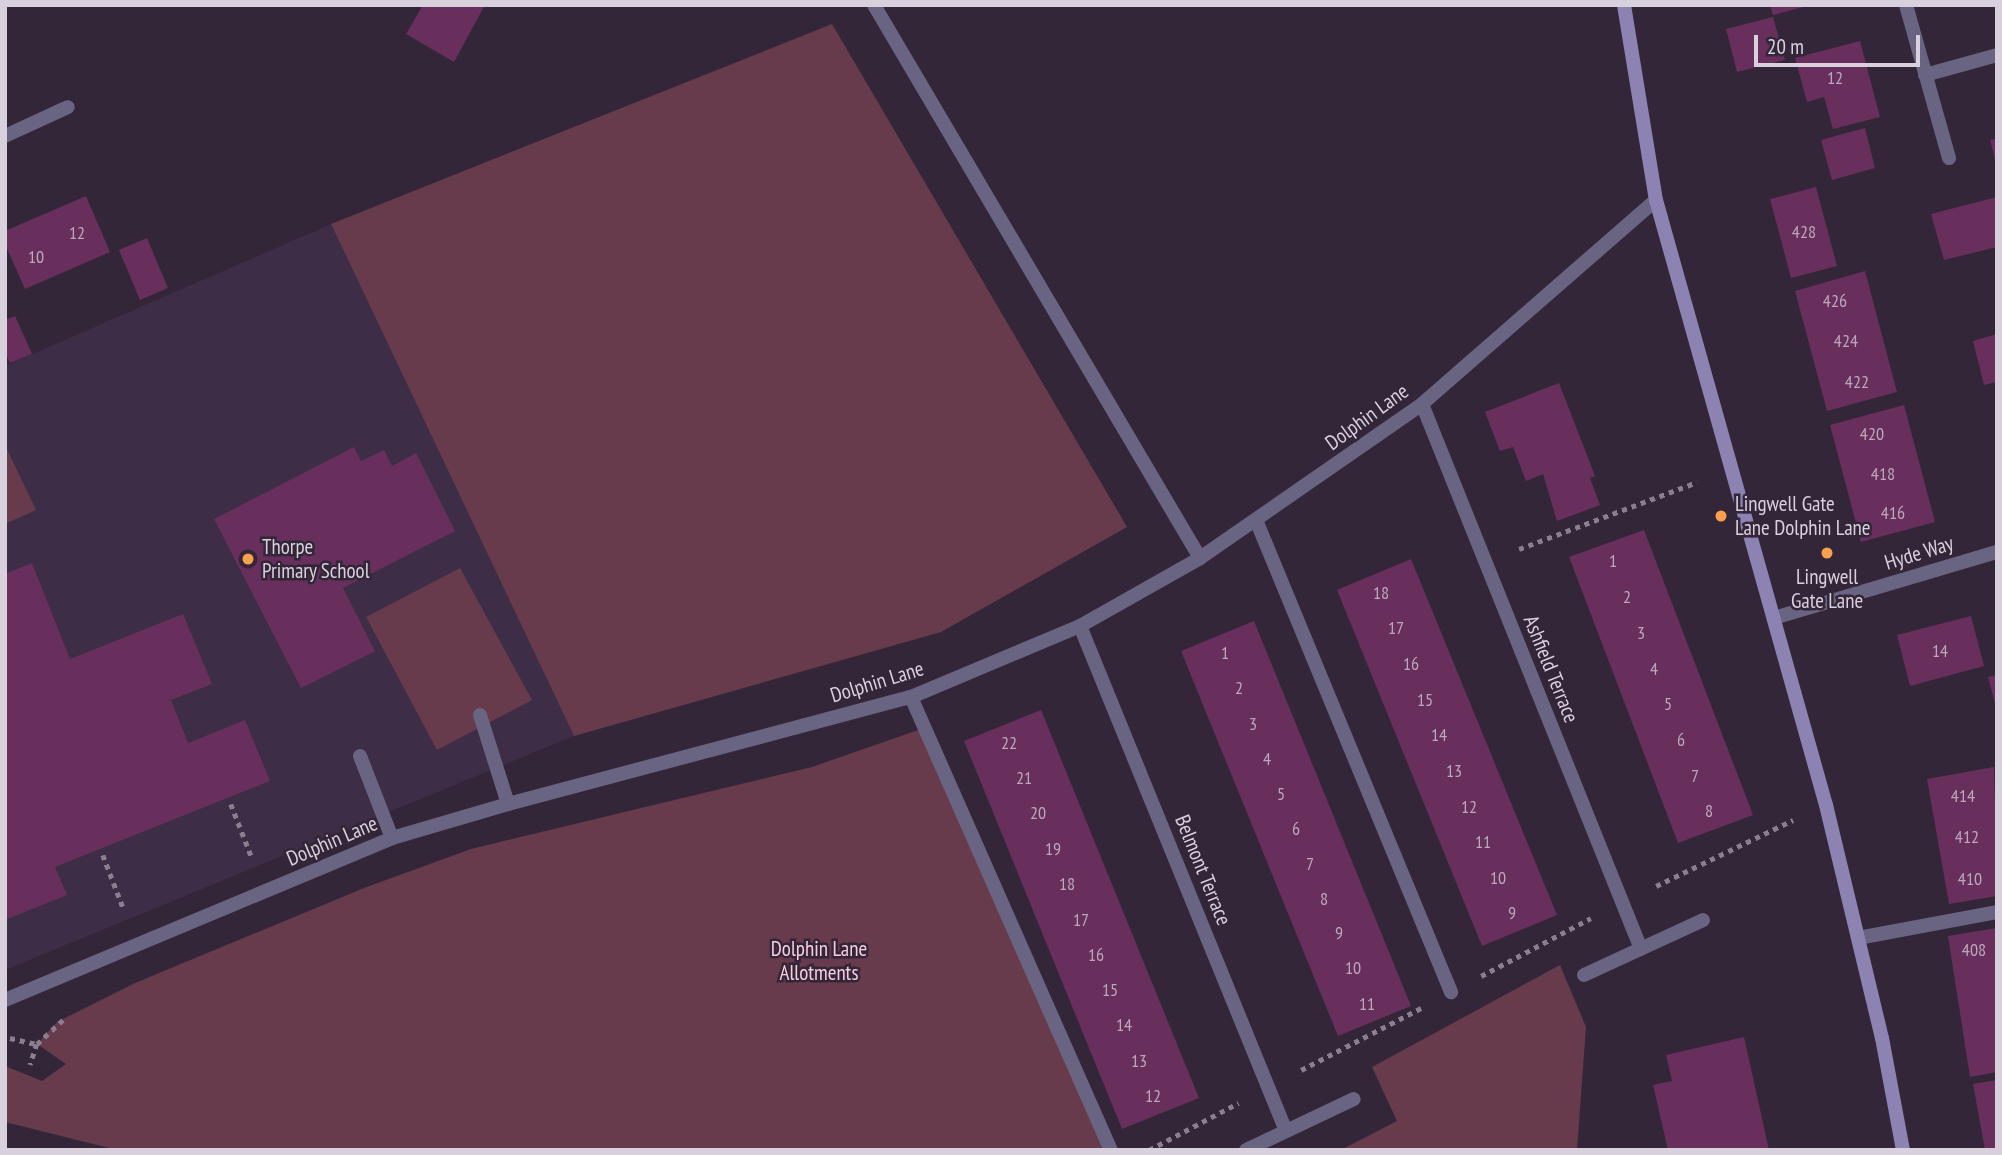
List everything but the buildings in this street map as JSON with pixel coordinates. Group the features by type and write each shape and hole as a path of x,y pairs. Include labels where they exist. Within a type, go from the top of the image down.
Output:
{"main road":[{"path":"1624,5 1656,200 1826,805 1882,1038 1903,1150"}],"street":[{"path":"874,5 1200,558"},
{"path":"1906,5 1949,158"},
{"path":"1925,75 1997,55"},
{"path":"5,136 68,107"},
{"name":"Dolphin Lane","path":"5,1000 392,838 508,804 911,697 1080,626 1200,558 1422,404 1656,200"},
{"name":"Ashfield Terrace","path":"1422,404 1641,949"},
{"path":"1256,520 1451,992"},
{"name":"Hyde Way","path":"1774,618 1997,552"},
{"name":"Belmont Terrace","path":"1080,626 1286,1131"},
{"path":"911,697 1111,1150"},
{"path":"480,715 508,804"},
{"path":"360,756 392,838"},
{"path":"1858,939 1997,912"},
{"path":"1584,975 1703,920"},
{"path":"1247,1150 1354,1099"}],"path":[{"path":"1485,561 1731,470"},
{"path":"231,804 266,892"},
{"path":"103,855 138,944"},
{"path":"5,1038 37,1044 30,1065"}],"shaded area":[{"name":"Thorpe Primary School","path":"331,224 574,736 5,970 5,366"}],"green space":[{"path":"832,24 1127,527 941,632 574,736 331,224"},
{"path":"5,445 36,510 5,524"},
{"path":"460,568 532,700 437,750 366,617"},
{"name":"Dolphin Lane Allotments","path":"924,728 1111,1150 117,1150 5,1122 5,1066 42,1081 66,1064 37,1044 57,1022 135,983 364,888 471,849 812,767"},
{"path":"1560,965 1586,1027 1577,1150 1341,1150 1397,1121 1372,1067"}],"place":[{"name":"Lingwell Gate Lane Dolphin Lane","path":"1721,516"},
{"name":"Lingwell Gate Lane","path":"1827,553"},
{"name":"Thorpe Primary School","path":"248,559"}]}
